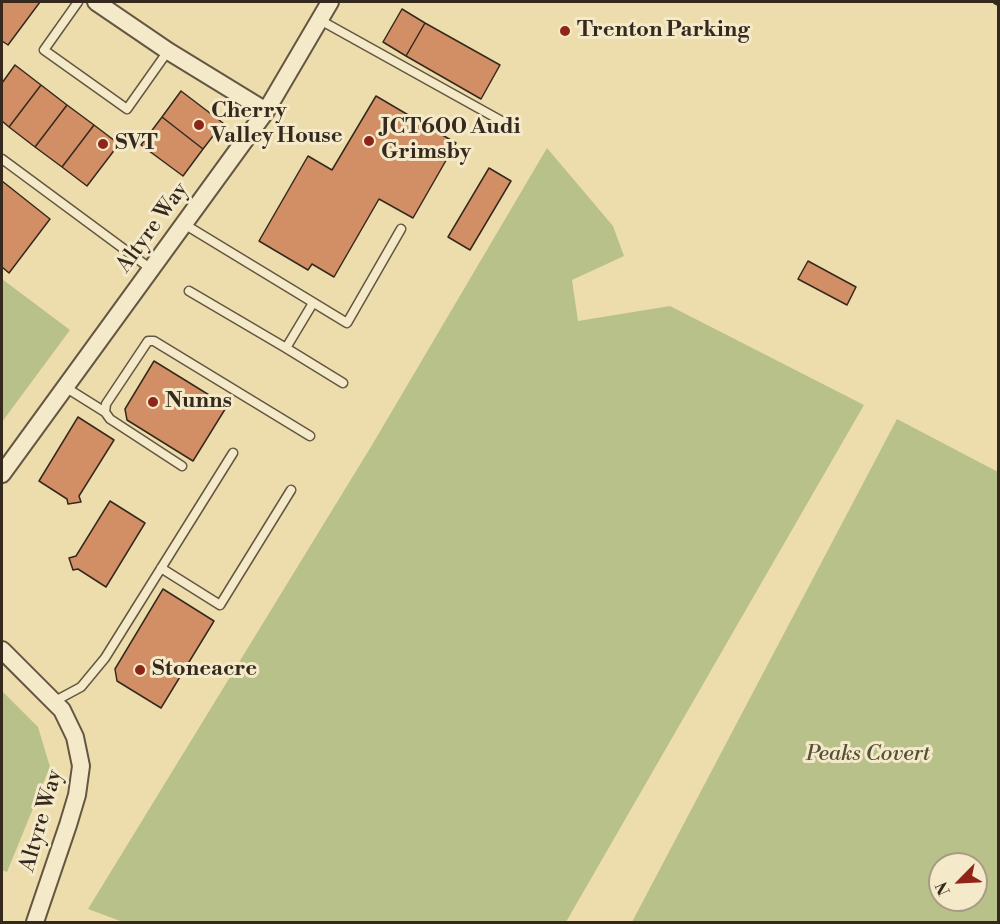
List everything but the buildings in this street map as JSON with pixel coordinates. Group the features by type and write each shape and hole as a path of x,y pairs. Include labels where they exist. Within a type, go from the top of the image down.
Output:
{"street":[{"path":"96,2 168,51 266,111"},
{"name":"Altyre Way","path":"2,474 266,111 330,2"},
{"name":"Altyre Way","path":"2,650 62,710 75,737 81,766 77,795 35,922"}],"lane":[{"path":"78,2 44,51 127,109 168,51"},
{"path":"320,20 507,124"},
{"path":"2,159 151,269"},
{"path":"184,224 347,323 401,229"},
{"path":"189,291 343,383"},
{"path":"286,348 313,303"},
{"path":"105,412 106,404 144,346 148,341 154,341 310,436"},
{"path":"65,387 183,466"},
{"path":"55,701 81,687 105,658 233,453"},
{"path":"161,568 220,605 291,490"}],"path":[{"path":"994,2 999,4"}],"green space":[{"path":"547,148 613,226 624,256 572,280 578,321 670,306 864,405 566,922 123,922 88,909 372,445"},
{"path":"2,279 70,330 2,422"},
{"name":"Peaks Covert","path":"897,419 998,472 998,922 632,922"},
{"path":"2,691 38,727 50,767 7,872 2,870"}],"place":[{"name":"Trenton Parking","path":"565,31"},
{"name":"Cherry Valley House","path":"199,125"},
{"name":"JCT600 Audi Grimsby","path":"369,141"},
{"name":"SVT","path":"103,144"},
{"name":"Nunns","path":"153,402"},
{"name":"Stoneacre","path":"140,670"}]}
